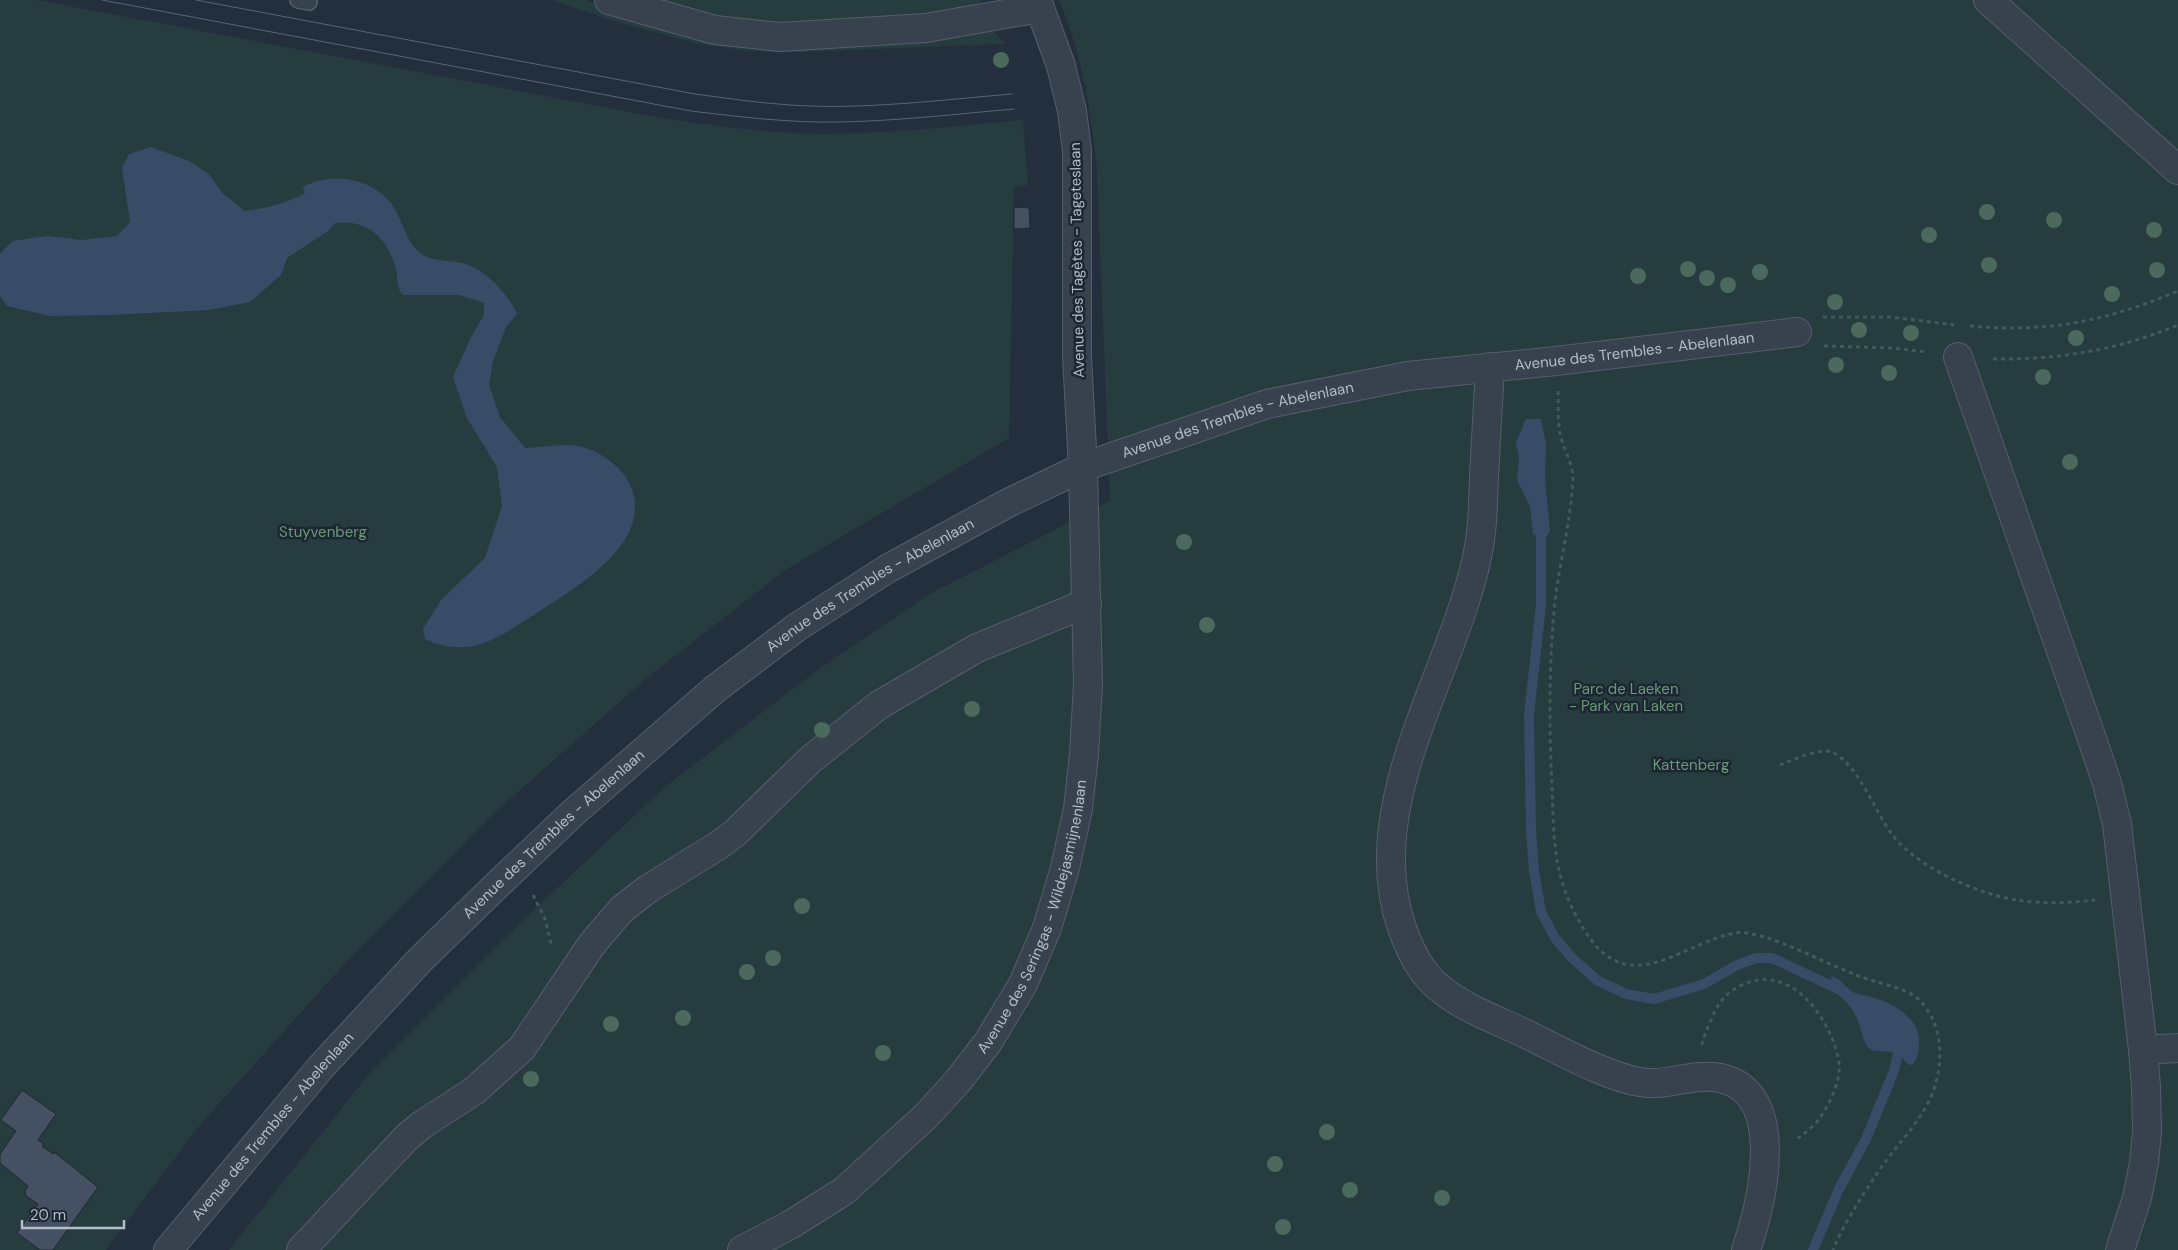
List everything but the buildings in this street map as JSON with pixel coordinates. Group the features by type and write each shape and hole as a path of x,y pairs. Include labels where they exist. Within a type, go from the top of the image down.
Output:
{"street":[{"path":"609,0 706,28 780,37 926,28 1038,4"},
{"path":"1988,0 2178,170"},
{"name":"Avenue des Tagètes - Tageteslaan","path":"1038,4 1061,66 1072,112 1077,151 1077,356 1083,467"},
{"name":"Avenue des Trembles - Abelenlaan","path":"168,1250 321,1067 420,960 574,812 714,689 838,599 920,550 1006,504 1083,467 1267,404 1408,376 1556,361 1797,332"},
{"path":"1958,356 2107,783 2116,824 2143,1050 2147,1131 2144,1163 2136,1198 2120,1250"},
{"path":"1490,367 1482,528 1477,556 1454,632 1417,730 1399,797 1390,854 1396,909 1408,944 1421,968 1440,989 1466,1005 1582,1061 1640,1082 1661,1082 1712,1076 1724,1079 1744,1089 1761,1115 1766,1140 1757,1207 1746,1250"},
{"name":"Avenue des Seringas - Wildejasmijnenlaan","path":"742,1250 790,1225 844,1191 926,1116 958,1081 988,1042 1023,984 1047,928 1065,868 1078,809 1084,754 1088,685 1083,467"},
{"path":"301,1250 407,1137 429,1120 474,1091 522,1048 592,944 622,909 648,889 724,841 810,760 879,705 977,648 1087,603"},
{"path":"2143,1050 2178,1048"}],"path":[{"path":"1797,332 1811,317 1839,316 1890,317 1989,328 2047,326 2093,321 2118,314 2178,291"},
{"path":"1556,361 1559,429 1573,477 1554,609 1550,682 1550,758 1554,830 1559,870 1566,892 1578,918 1592,940 1603,952 1622,964 1641,966 1661,961 1732,933 1753,934 1781,943 1858,977 1907,992 1922,1004 1934,1022 1941,1047 1938,1076 1928,1102 1879,1171 1833,1250"},
{"path":"1780,765 1821,751 1833,752 1845,762 1857,777 1891,834 1906,849 1940,873 1969,886 2015,900 2050,903 2126,896"},
{"path":"515,867 533,894 545,919 560,992"},
{"path":"1698,1077 1703,1039 1720,1002 1732,990 1752,980 1776,980 1798,990 1814,1006 1828,1028 1840,1064 1837,1083 1829,1103 1815,1125 1764,1164"}],"green space":[{"name":"Stuyvenberg","path":"0,0 37,0 667,119 724,127 762,131 844,134 1023,120 1028,185 1014,187 1009,438 787,569 648,677 494,813 347,961 200,1125 106,1250 0,1250"},
{"path":"551,0 586,0 622,13 693,33 984,29 994,32 1006,44 799,52 747,51 695,43 621,23"},
{"path":"634,0 982,0 974,8 953,15 775,30"},
{"name":"Parc de Laeken - Park van Laken","path":"1059,0 2178,0 2178,1250 229,1250 368,1075 521,922 666,786 819,669 928,595 1110,501 1097,169 1092,126 1080,62"}],"water":[{"path":"151,147 189,161 209,174 222,193 245,211 283,203 305,193 303,187 314,182 337,179 361,182 371,187 390,202 418,251 434,259 474,267 496,284 517,314 506,327 493,361 489,385 500,417 525,448 578,446 598,453 621,471 634,497 634,518 627,537 614,554 597,571 560,598 492,640 469,647 454,647 425,639 423,629 441,600 485,558 502,506 497,467 467,418 453,377 471,337 484,315 484,303 460,295 403,295 398,285 395,266 387,246 374,232 365,227 356,224 335,223 328,231 287,258 281,275 250,302 209,310 50,316 7,306 0,296 0,254 12,241 47,236 82,240 117,236 130,222 122,168 129,154"},
{"path":"1526,419 1541,419 1546,443 1545,478 1550,531 1545,539 1533,534 1530,506 1517,480 1519,460 1516,442"},
{"path":"1832,976 1853,992 1887,1003 1909,1017 1918,1032 1919,1040 1919,1050 1912,1065 1908,1064 1898,1053 1873,1051 1868,1048 1853,1010 1842,998 1827,988"}],"waterway":[{"path":"1541,524 1541,605 1529,715 1531,831 1534,871 1541,912 1555,938 1572,958 1597,980 1626,994 1654,999 1704,984 1737,965 1756,958 1772,958 1840,990"},
{"path":"1813,1250 1839,1189 1866,1139 1894,1071 1898,1053 1896,1040"}],"tram line":[{"path":"102,0 691,111 784,121 839,122 905,119 1014,109"},
{"path":"196,0 695,94 754,102 846,106 901,104 1012,94"}],"park label":[{"name":"Kattenberg","path":"1691,765"}]}
